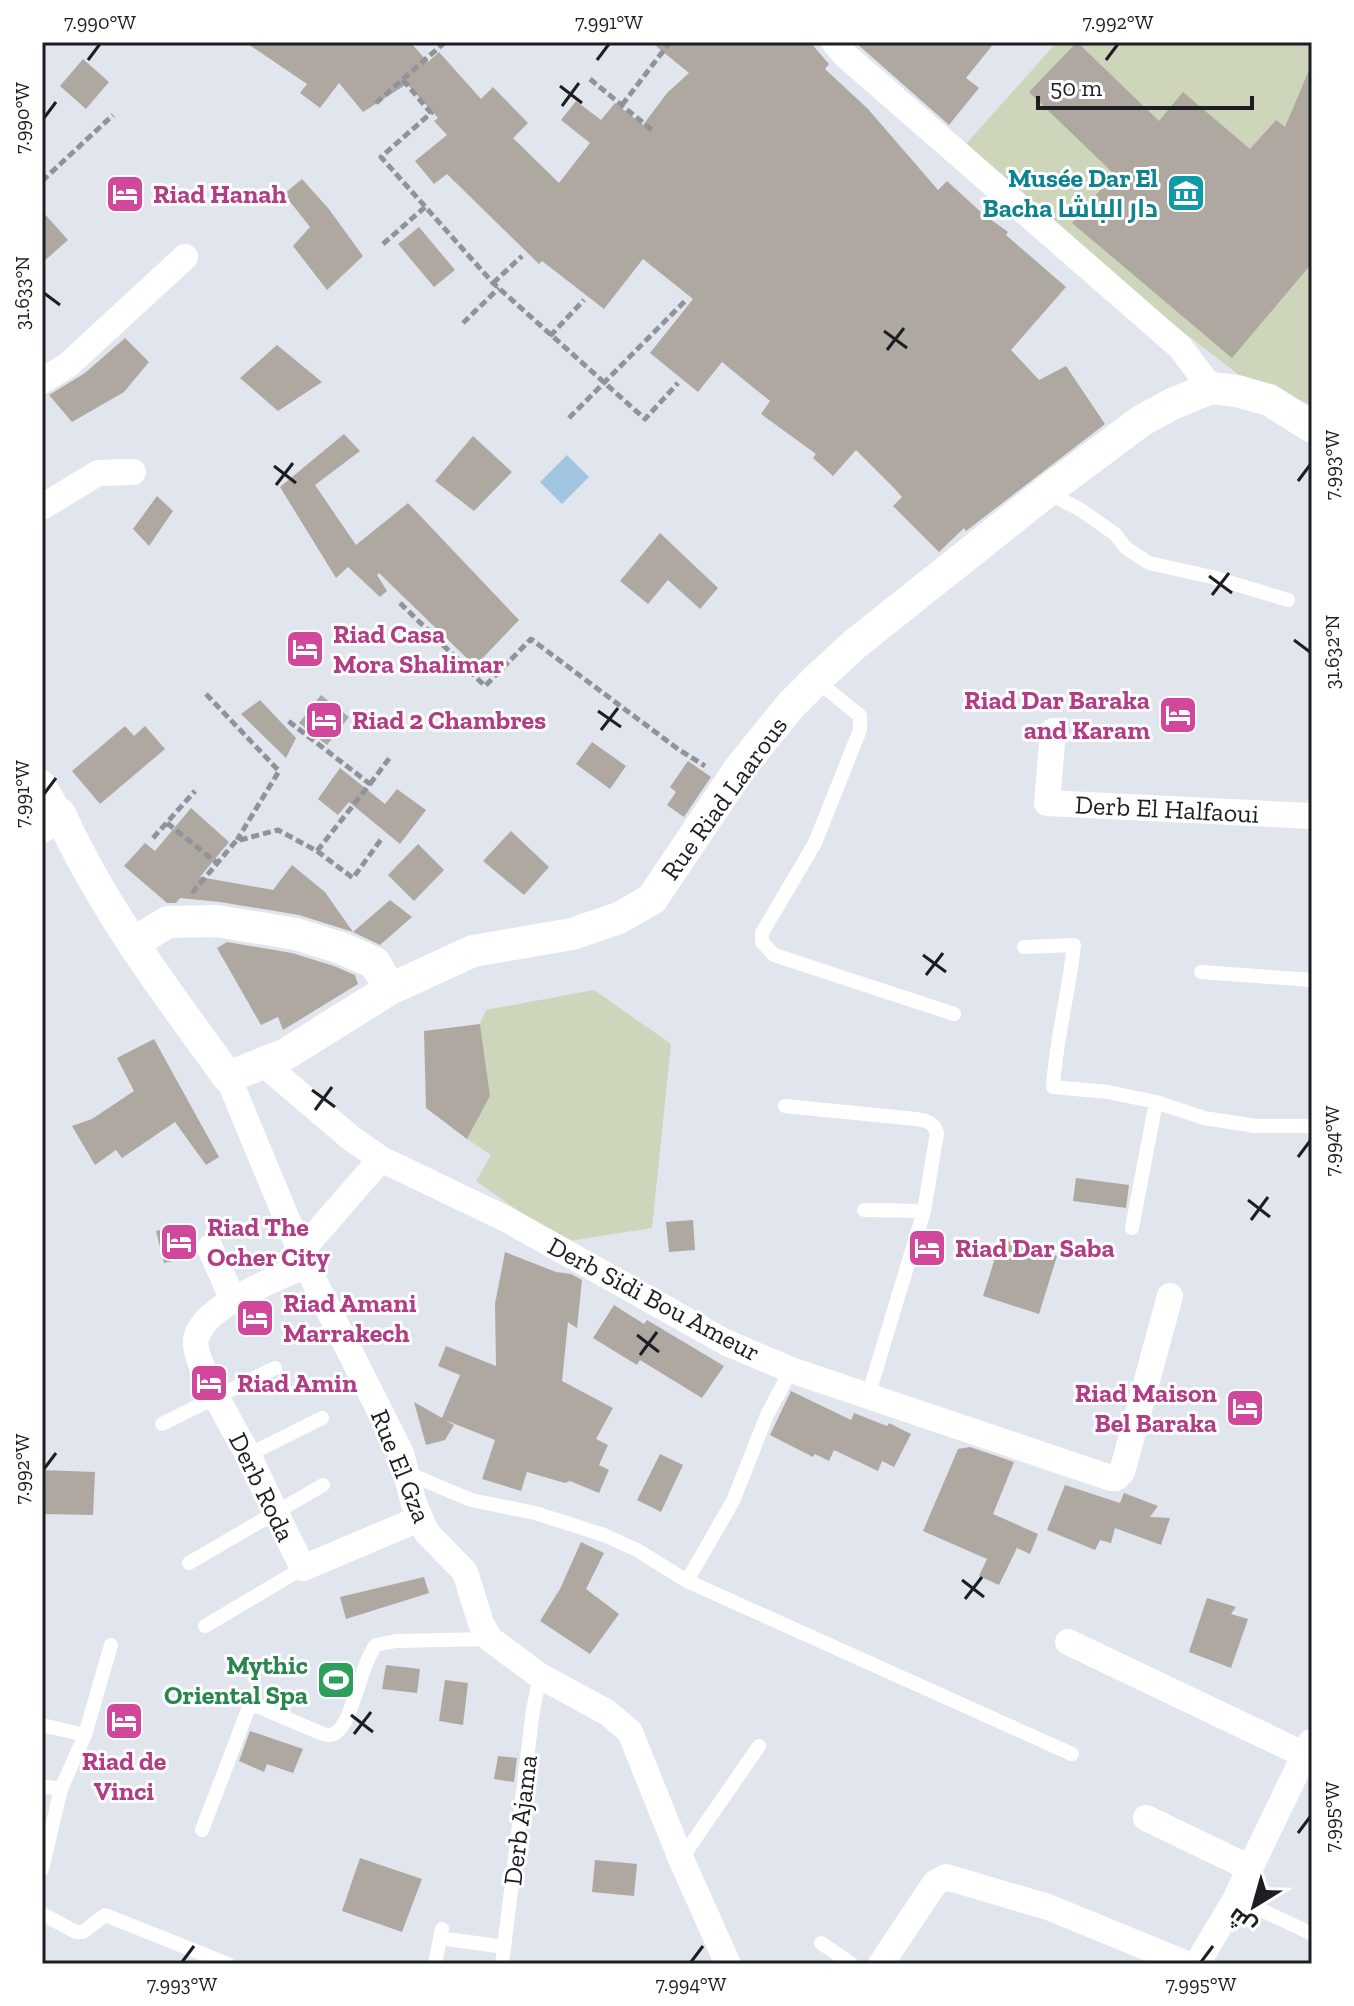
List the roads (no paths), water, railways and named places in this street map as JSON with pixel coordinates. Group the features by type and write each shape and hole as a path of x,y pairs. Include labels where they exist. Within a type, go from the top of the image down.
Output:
{"street":[{"path":"834,42 846,56 1180,347 1211,388 1269,400 1312,427"},
{"path":"42,381 68,365 185,257"},
{"name":"Rue Riad Laarous","path":"228,1077 286,1054 390,989 473,951 572,934 619,918 652,899 730,781 791,705 855,644 1046,492 1141,421 1211,388"},
{"path":"42,507 98,473 133,472"},
{"name":"Derb El Halfaoui","path":"1053,731 1047,803 1312,816"},
{"path":"42,783 51,820 80,857 133,943 228,1077"},
{"path":"133,943 168,922 217,921 296,934 375,963 390,989"},
{"name":"Derb Sidi Bou Ameur","path":"264,1064 342,1131 381,1159 520,1226 725,1342 791,1370 1111,1478 1122,1472 1170,1296"},
{"name":"Rue El Gza","path":"228,1077 303,1258 395,1441 419,1519 427,1533 465,1572 481,1623 490,1639"},
{"path":"303,1258 381,1159"},
{"path":"210,1248 233,1300"},
{"name":"Derb Roda","path":"303,1258 212,1315 196,1339 196,1350 216,1397 303,1568 419,1519"},
{"path":"490,1639 540,1676 608,1713 630,1732 681,1859 728,1964"},
{"path":"1068,1642 1308,1747 1236,1898 1197,1964"},
{"path":"1146,1818 1250,1868"},
{"path":"881,1964 935,1883 946,1877 1048,1907 1187,1964"}],"lane":[{"path":"1046,492 1081,510 1149,563 1164,569 1212,577 1288,600"},
{"path":"816,680 860,716 860,730 815,843 762,933 762,942 774,955 954,1014"},
{"path":"1024,947 1074,945 1053,1087 1108,1092 1156,1102 1204,1118 1256,1126 1312,1126"},
{"path":"1201,972 1312,980"},
{"path":"1132,1228 1156,1102"},
{"path":"785,1106 931,1122 937,1133 924,1211 868,1396"},
{"path":"864,1210 924,1211"},
{"path":"162,1424 275,1368"},
{"path":"687,1581 733,1501 767,1415 791,1370"},
{"path":"248,1455 322,1418"},
{"path":"407,1473 471,1500 535,1513 604,1535 637,1550 687,1581 1072,1754"},
{"path":"189,1563 323,1485"},
{"path":"205,1626 303,1568"},
{"path":"202,1830 249,1707 257,1706 330,1735 337,1731 350,1707 376,1645 396,1641 490,1639"},
{"path":"42,1869 61,1789 85,1735 111,1645"},
{"name":"Derb Ajama","path":"502,1964 533,1710 540,1676"},
{"path":"42,1725 85,1735"},
{"path":"681,1859 759,1746"},
{"path":"42,1786 61,1789"},
{"path":"1236,1898 1312,1934"},
{"path":"42,1914 76,1932 83,1932 105,1915 228,1964"},
{"path":"435,1964 441,1934 504,1947"},
{"path":"821,1943 852,1964"}],"water":[{"path":"567,455 589,477 562,504 540,482"}],"place":[{"name":"Musée Dar El Bacha دار الباشا","path":"1186,193"},
{"name":"Riad Hanah","path":"125,194"},
{"name":"Riad Casa Mora Shalimar","path":"305,649"},
{"name":"Riad Dar Baraka and Karam","path":"1178,715"},
{"name":"Riad 2 Chambres","path":"324,720"},
{"name":"Riad The Ocher City","path":"179,1242"},
{"name":"Riad Dar Saba","path":"927,1248"},
{"name":"Riad Amani Marrakech","path":"255,1318"},
{"name":"Riad Amin","path":"209,1383"},
{"name":"Riad Maison Bel Baraka","path":"1245,1408"},
{"name":"Mythic Oriental Spa","path":"336,1680"},
{"name":"Riad de Vinci","path":"124,1721"}]}
